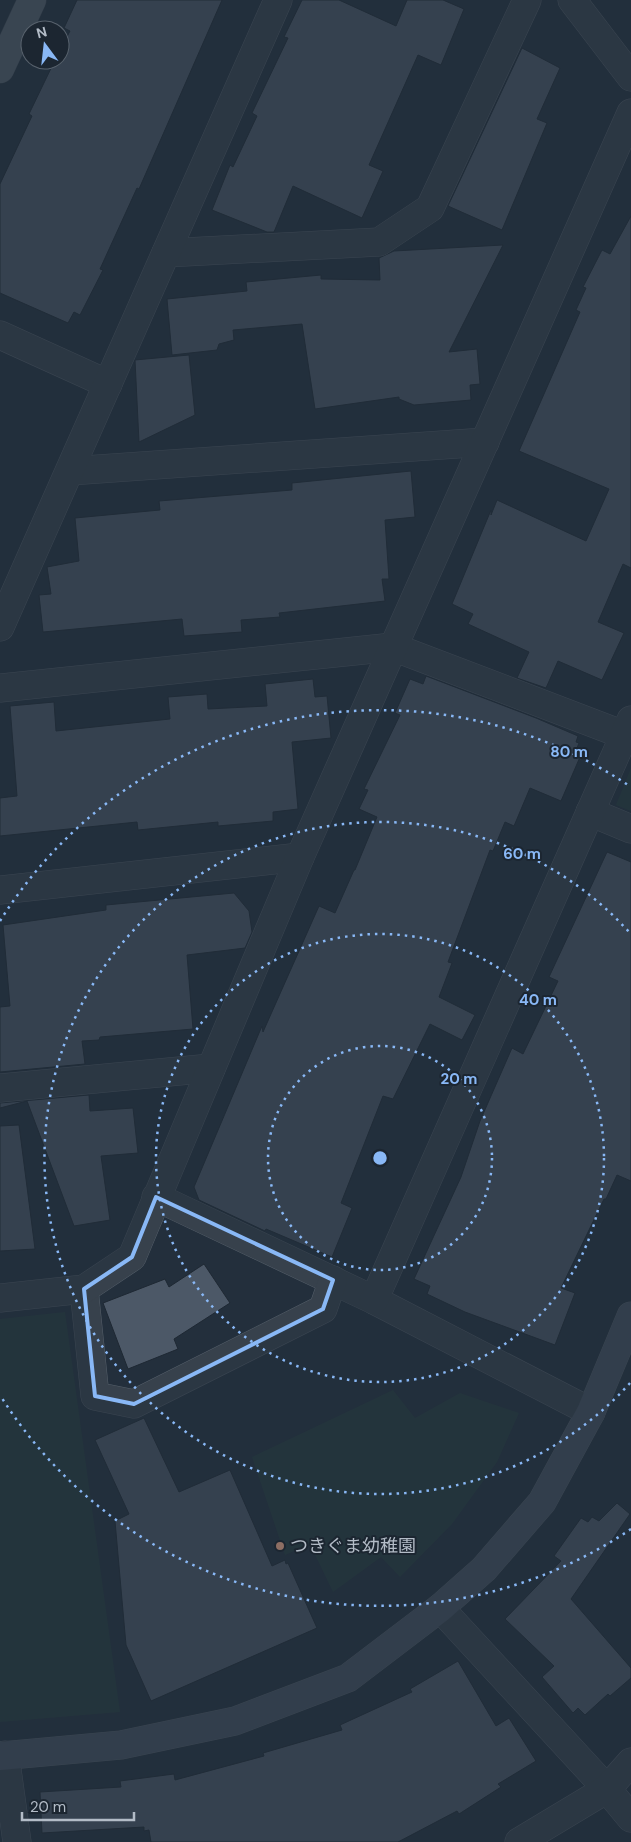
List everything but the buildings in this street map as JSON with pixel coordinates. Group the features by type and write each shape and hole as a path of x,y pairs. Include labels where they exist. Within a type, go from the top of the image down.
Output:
{"main road":[{"path":"0,69 32,0"}],"street":[{"path":"0,627 278,0"},
{"path":"166,253 379,242 430,208 527,0"},
{"path":"572,0 631,77"},
{"path":"0,1298 84,1289 132,1257 300,856 631,113"},
{"path":"0,335 108,384"},
{"path":"70,471 484,442"},
{"path":"0,688 393,647 628,728 374,1300"},
{"path":"590,812 631,829"},
{"path":"0,890 300,856"},
{"path":"0,1088 211,1068"},
{"path":"156,1197 374,1300 591,1412"},
{"path":"84,1289 95,1396 134,1404 323,1309 333,1280"},
{"path":"17,1842 3,1755 121,1745 236,1721 348,1678 440,1608 484,1569 542,1502 591,1412 631,1316"},
{"path":"440,1608 607,1789 631,1818"},
{"path":"519,1842 607,1789 631,1762"}],"highlighted area":[{"path":"156,1197 333,1280 323,1309 134,1404 95,1396 84,1289 132,1257"}],"green space":[{"path":"631,768 631,811 616,805"},
{"path":"65,1312 120,1712 0,1722 0,1319"},
{"path":"393,1390 415,1418 460,1393 519,1413 497,1462 452,1524 400,1577 381,1557 333,1592 310,1544 285,1555 252,1457"}],"place":[{"name":"つきぐま幼稚園","path":"280,1546"}]}
